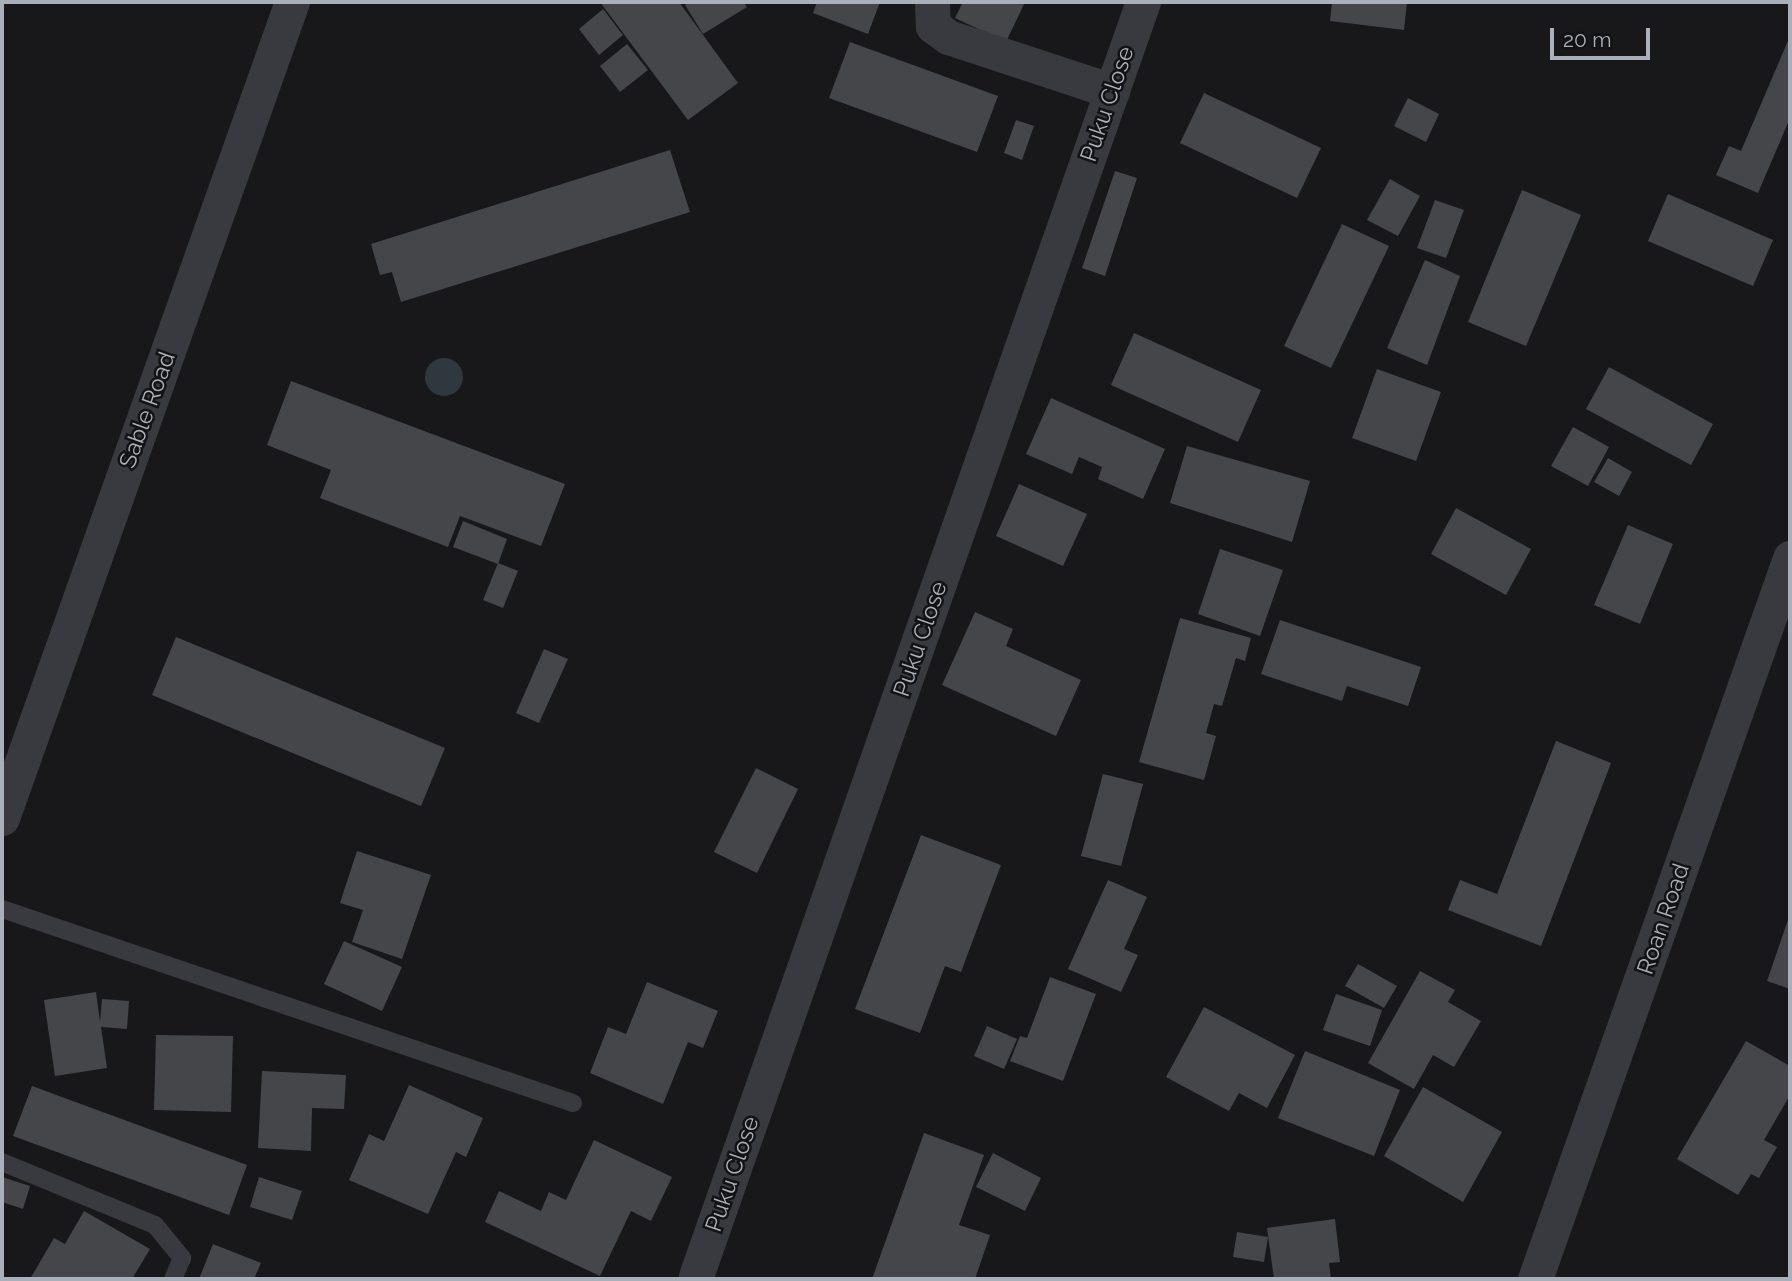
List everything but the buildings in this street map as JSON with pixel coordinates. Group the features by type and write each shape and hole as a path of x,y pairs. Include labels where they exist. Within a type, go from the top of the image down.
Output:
{"street":[{"name":"Sable Road","path":"2,818 292,2"},
{"path":"932,2 933,26 948,37 1112,91"},
{"name":"Puku Close","path":"696,1277 1143,2"},
{"name":"Roan Road","path":"1535,1279 1790,558"}],"lane":[{"path":"2,909 573,1103"},
{"path":"2,1162 155,1226 182,1258 173,1279"}],"shaded area":[{"path":"444,358 457,364 463,377 457,390 444,396 431,390 425,377 431,364"}]}
